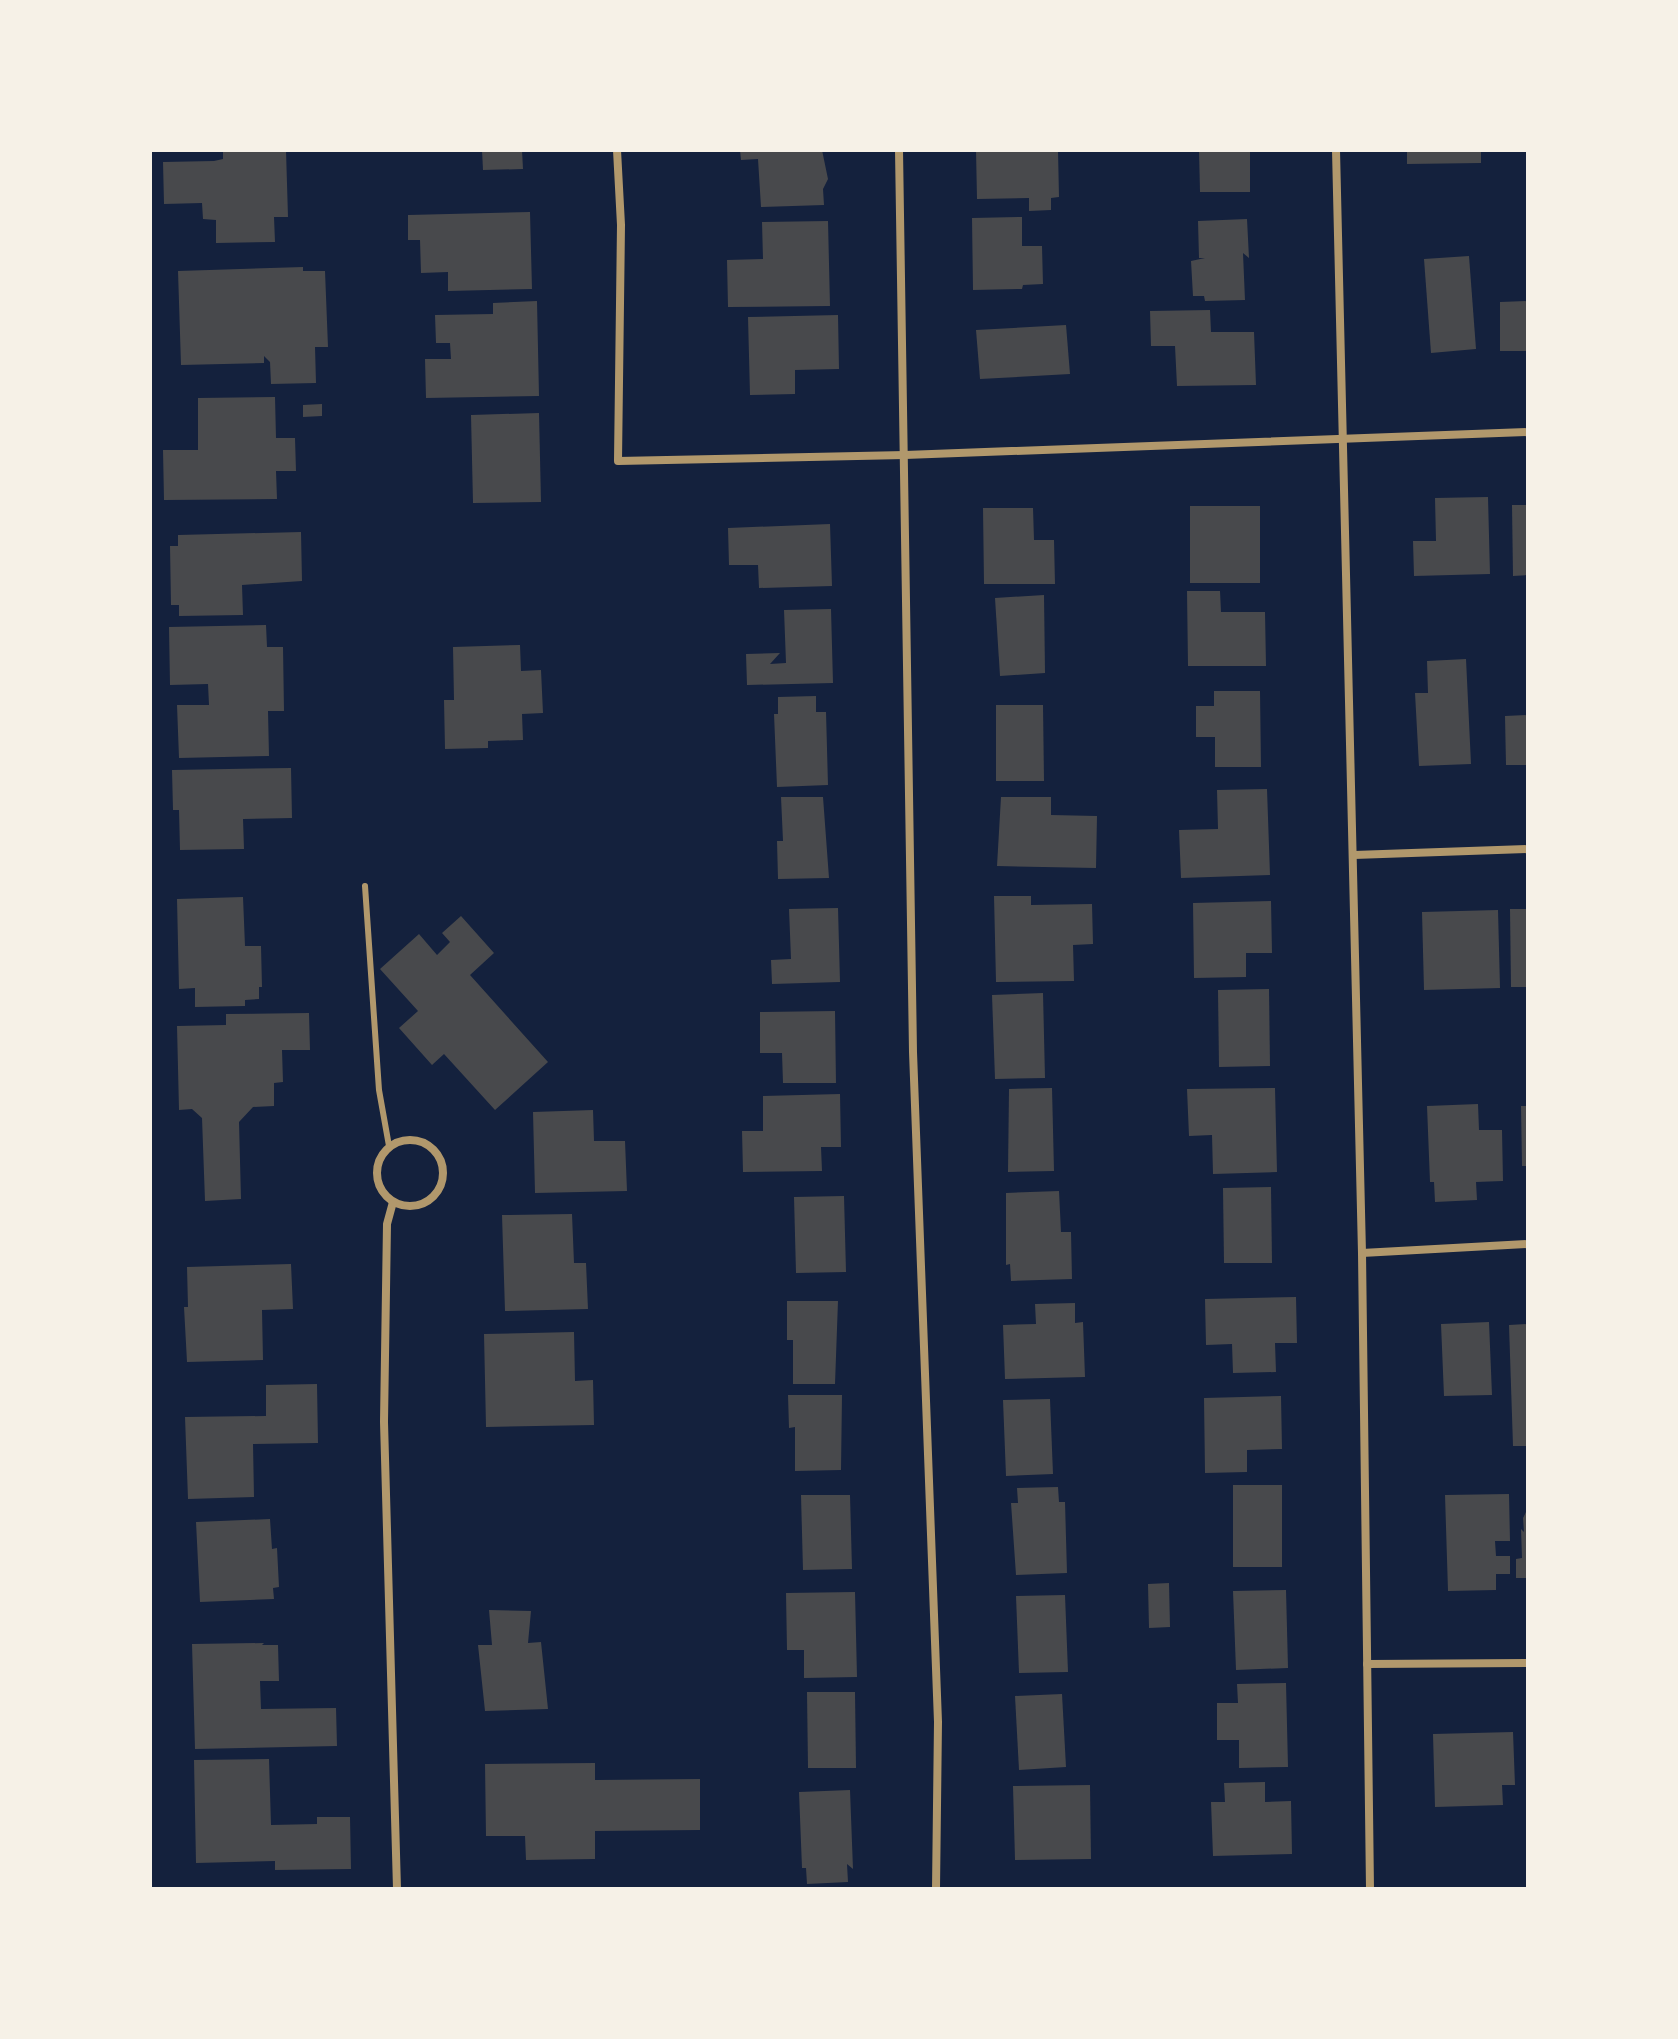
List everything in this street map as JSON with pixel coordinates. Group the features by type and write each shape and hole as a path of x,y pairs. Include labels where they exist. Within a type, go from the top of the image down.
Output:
{"street":[{"path":"617,150 621,225 618,461 905,455 1528,432"},
{"path":"899,150 913,1052 938,1722 936,1889"},
{"path":"1336,150 1362,1253 1370,1889"},
{"path":"1354,855 1528,849"},
{"path":"414,1139 427,1144 442,1164 439,1190 431,1199 405,1206 393,1202 377,1181 381,1155 389,1146 414,1139"},
{"path":"393,1202 387,1224 384,1422 397,1889"},
{"path":"1362,1253 1528,1244"},
{"path":"1367,1664 1528,1663"}],"lane":[{"path":"365,886 379,1090 389,1146"}],"building":[{"path":"223,150 286,150 288,217 274,217 275,242 216,243 216,220 203,219 202,203 164,204 163,162 214,161 223,159"},
{"path":"482,150 522,150 523,169 483,170"},
{"path":"740,150 822,150 828,179 823,189 824,205 761,207 758,159 741,160"},
{"path":"976,150 1058,150 1059,197 1051,198 1051,210 1029,211 1029,198 977,199"},
{"path":"1199,150 1250,150 1250,192 1200,192"},
{"path":"1407,150 1481,150 1481,163 1407,164"},
{"path":"530,212 532,289 448,291 448,272 421,273 420,240 408,240 408,215"},
{"path":"1022,217 1022,246 1042,246 1043,284 1023,285 1022,289 973,290 972,218"},
{"path":"1247,219 1249,258 1243,253 1245,300 1205,301 1204,296 1193,296 1191,261 1205,258 1199,258 1198,221"},
{"path":"828,221 830,306 728,307 727,260 763,259 762,222"},
{"path":"1469,256 1476,349 1431,353 1424,259"},
{"path":"303,267 303,271 325,271 328,347 315,347 316,383 271,384 270,362 264,356 264,363 181,365 178,271"},
{"path":"537,301 539,396 426,398 425,359 451,359 450,343 436,343 435,315 493,314 493,303"},
{"path":"1528,301 1528,351 1500,351 1500,302"},
{"path":"1210,310 1211,332 1254,332 1256,385 1177,386 1175,346 1151,346 1150,311"},
{"path":"838,315 839,369 795,370 795,394 750,395 748,317"},
{"path":"1066,325 1070,374 980,379 976,330"},
{"path":"275,397 276,438 295,438 296,471 276,471 277,499 164,500 163,450 198,450 198,398"},
{"path":"322,404 322,416 303,417 303,405"},
{"path":"539,413 541,502 473,503 471,415"},
{"path":"1488,497 1490,574 1414,576 1413,541 1436,541 1435,498"},
{"path":"1512,505 1528,505 1528,575 1513,576"},
{"path":"1190,506 1260,506 1260,583 1190,583"},
{"path":"983,508 1033,508 1034,540 1054,540 1055,584 984,584"},
{"path":"830,524 832,586 759,588 758,565 729,565 728,528"},
{"path":"301,532 302,581 242,585 243,615 179,616 179,605 171,605 170,546 178,546 178,535"},
{"path":"1187,591 1220,591 1221,612 1265,612 1266,666 1188,666"},
{"path":"1044,595 1045,673 1000,676 995,598"},
{"path":"831,609 833,683 747,685 746,654 780,653 770,664 786,663 784,610"},
{"path":"266,625 267,647 283,647 284,711 268,711 269,756 179,758 177,705 209,705 208,684 170,685 169,627"},
{"path":"520,645 521,671 541,670 543,713 522,714 523,740 488,741 488,748 445,749 444,700 454,700 453,647"},
{"path":"1466,659 1471,764 1419,766 1415,693 1428,693 1427,661"},
{"path":"1214,691 1260,691 1261,767 1215,767 1215,737 1196,737 1196,706 1214,706"},
{"path":"816,696 816,712 826,712 828,785 777,787 774,714 778,714 778,697"},
{"path":"996,705 1043,705 1044,781 996,781"},
{"path":"1528,715 1528,765 1506,765 1505,716"},
{"path":"291,768 292,818 243,819 244,849 180,850 179,810 173,810 172,770"},
{"path":"1267,789 1270,875 1181,878 1179,830 1218,829 1217,790"},
{"path":"781,797 823,797 829,878 778,879 777,841 783,841"},
{"path":"1001,797 1051,797 1051,815 1097,816 1096,868 997,866"},
{"path":"994,896 1031,896 1031,905 1092,904 1093,944 1073,945 1074,981 996,982"},
{"path":"243,897 245,946 261,946 262,987 259,987 259,999 245,1000 245,1006 195,1007 195,988 179,989 177,899"},
{"path":"1271,901 1272,953 1246,953 1246,977 1194,978 1193,903"},
{"path":"838,908 840,982 772,984 771,960 791,959 789,909"},
{"path":"1510,909 1528,909 1528,987 1511,987"},
{"path":"1498,910 1500,988 1424,990 1422,912"},
{"path":"461,916 494,953 470,975 548,1062 495,1110 444,1054 432,1065 399,1028 418,1011 380,969 419,934 437,955 450,942 442,933"},
{"path":"1269,989 1270,1066 1219,1067 1218,990"},
{"path":"1043,993 1045,1078 995,1079 992,995"},
{"path":"835,1011 836,1083 783,1083 782,1053 760,1053 760,1012"},
{"path":"309,1013 310,1050 282,1050 283,1082 274,1083 274,1106 253,1107 239,1122 241,1199 205,1201 202,1118 192,1109 179,1110 177,1026 226,1025 226,1014"},
{"path":"1052,1088 1054,1171 1008,1172 1009,1089"},
{"path":"1275,1088 1277,1172 1213,1174 1212,1135 1189,1136 1187,1089"},
{"path":"840,1094 841,1147 821,1147 822,1171 743,1172 742,1131 763,1131 763,1096"},
{"path":"1478,1104 1479,1130 1502,1130 1503,1181 1476,1182 1477,1200 1435,1202 1434,1182 1430,1182 1427,1106"},
{"path":"1521,1106 1528,1106 1528,1166 1522,1166"},
{"path":"593,1110 594,1141 625,1141 627,1191 535,1193 533,1112"},
{"path":"1271,1187 1272,1263 1224,1263 1223,1188"},
{"path":"1059,1191 1061,1232 1071,1232 1072,1279 1011,1281 1010,1264 1006,1265 1006,1193"},
{"path":"844,1196 846,1272 796,1273 794,1197"},
{"path":"572,1214 574,1263 586,1263 588,1309 505,1311 502,1215"},
{"path":"291,1264 293,1309 262,1310 263,1360 187,1362 184,1307 188,1307 187,1267"},
{"path":"1296,1297 1297,1343 1275,1343 1276,1372 1233,1373 1232,1344 1206,1345 1205,1299"},
{"path":"787,1301 838,1301 835,1384 793,1384 793,1340 787,1340"},
{"path":"1075,1303 1075,1323 1083,1322 1085,1377 1005,1379 1003,1325 1036,1324 1035,1304"},
{"path":"1489,1322 1492,1395 1444,1396 1441,1324"},
{"path":"1528,1324 1528,1446 1513,1446 1509,1325"},
{"path":"574,1332 575,1381 593,1380 594,1425 486,1427 484,1334"},
{"path":"317,1384 318,1443 253,1444 254,1497 188,1499 185,1417 266,1416 266,1385"},
{"path":"788,1395 842,1395 841,1470 795,1471 795,1427 789,1428"},
{"path":"1281,1396 1282,1449 1247,1450 1247,1472 1205,1473 1204,1398"},
{"path":"1050,1399 1053,1474 1006,1476 1003,1400"},
{"path":"1233,1485 1282,1485 1282,1567 1233,1567"},
{"path":"1058,1487 1059,1502 1065,1502 1067,1573 1016,1575 1011,1503 1018,1503 1017,1488"},
{"path":"1509,1494 1510,1541 1495,1541 1496,1556 1510,1556 1510,1574 1496,1574 1496,1590 1448,1591 1445,1495"},
{"path":"801,1495 850,1495 852,1569 803,1570"},
{"path":"1528,1508 1528,1578 1516,1578 1516,1559 1522,1558 1521,1529 1524,1532 1523,1518"},
{"path":"270,1519 272,1549 277,1548 279,1587 273,1588 274,1599 200,1602 196,1522"},
{"path":"1169,1583 1170,1627 1149,1628 1148,1584"},
{"path":"1286,1590 1288,1668 1236,1670 1233,1591"},
{"path":"855,1592 857,1677 804,1678 804,1650 787,1650 786,1593"},
{"path":"1065,1595 1068,1672 1019,1673 1016,1596"},
{"path":"489,1610 531,1611 528,1643 541,1642 548,1709 485,1711 478,1645 492,1645"},
{"path":"264,1643 262,1645 278,1645 279,1681 260,1681 261,1709 336,1708 337,1746 195,1749 192,1644"},
{"path":"1286,1683 1288,1767 1239,1768 1239,1740 1217,1740 1217,1703 1238,1703 1237,1684"},
{"path":"807,1692 855,1692 856,1768 808,1768"},
{"path":"1062,1694 1066,1767 1019,1770 1015,1696"},
{"path":"1513,1732 1515,1785 1502,1785 1503,1805 1435,1807 1433,1734"},
{"path":"269,1759 271,1825 317,1824 317,1817 350,1817 351,1869 275,1870 275,1861 196,1863 194,1760"},
{"path":"595,1763 595,1780 700,1779 700,1830 595,1831 595,1859 526,1860 525,1836 486,1836 485,1764"},
{"path":"1265,1782 1265,1802 1291,1801 1292,1854 1213,1856 1211,1802 1225,1802 1224,1783"},
{"path":"1090,1785 1091,1859 1015,1860 1013,1786"},
{"path":"850,1790 853,1869 847,1864 848,1882 807,1884 806,1868 802,1868 799,1792"}]}
